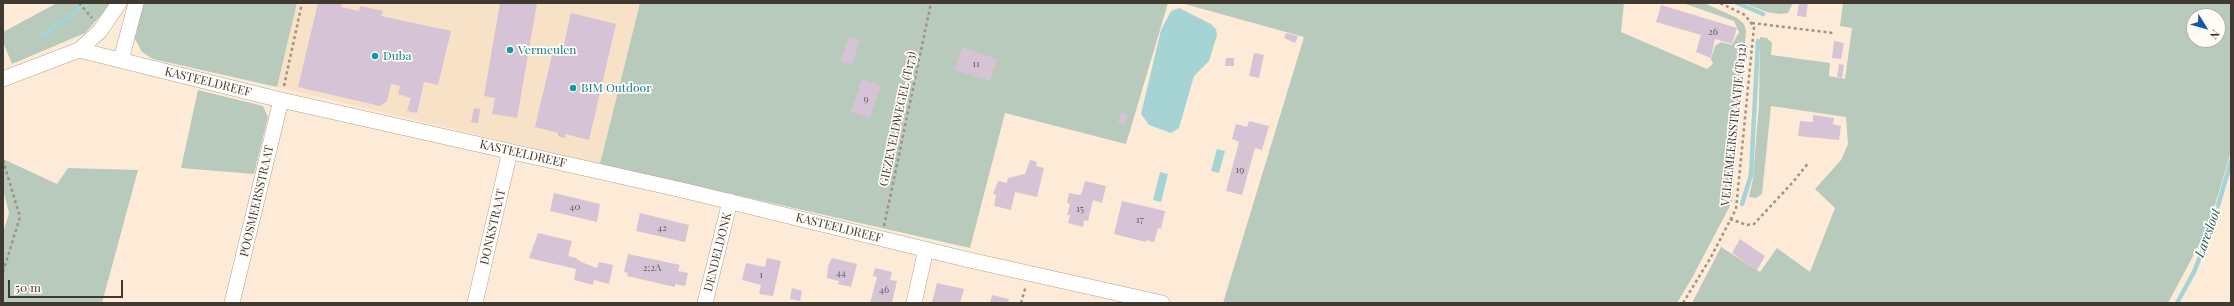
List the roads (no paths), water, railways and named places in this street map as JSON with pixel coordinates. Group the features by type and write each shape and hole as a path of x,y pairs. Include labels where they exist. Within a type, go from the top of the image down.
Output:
{"street":[{"path":"3,79 79,50 100,30 119,3"},
{"path":"121,60 136,3"},
{"name":"KASTEELDREEF","path":"79,50 281,100 730,201 926,249 1162,303"},
{"name":"POOSMEERSSTRAAT","path":"232,303 281,100"},
{"name":"DONKSTRAAT","path":"476,303 510,151"},
{"name":"DENDELDONK","path":"705,303 730,201"},
{"path":"914,303 926,249"}],"water":[{"path":"1179,8 1211,24 1216,29 1217,35 1209,61 1194,76 1179,128 1171,133 1149,125 1141,114 1161,30 1171,11"},
{"path":"1217,149 1225,151 1219,173 1211,171"},
{"path":"1160,172 1168,174 1161,202 1153,200"}],"waterway":[{"path":"42,36 86,3"},
{"path":"1737,3 1763,14"},
{"path":"1742,204 1751,175 1758,41"},
{"name":"Laresloot","path":"2177,303 2194,272 2212,226 2231,161"}],"place":[{"name":"Vermeulen","path":"510,50"},
{"name":"Duba","path":"375,56"},
{"name":"BIM Outdoor","path":"573,88"}]}
